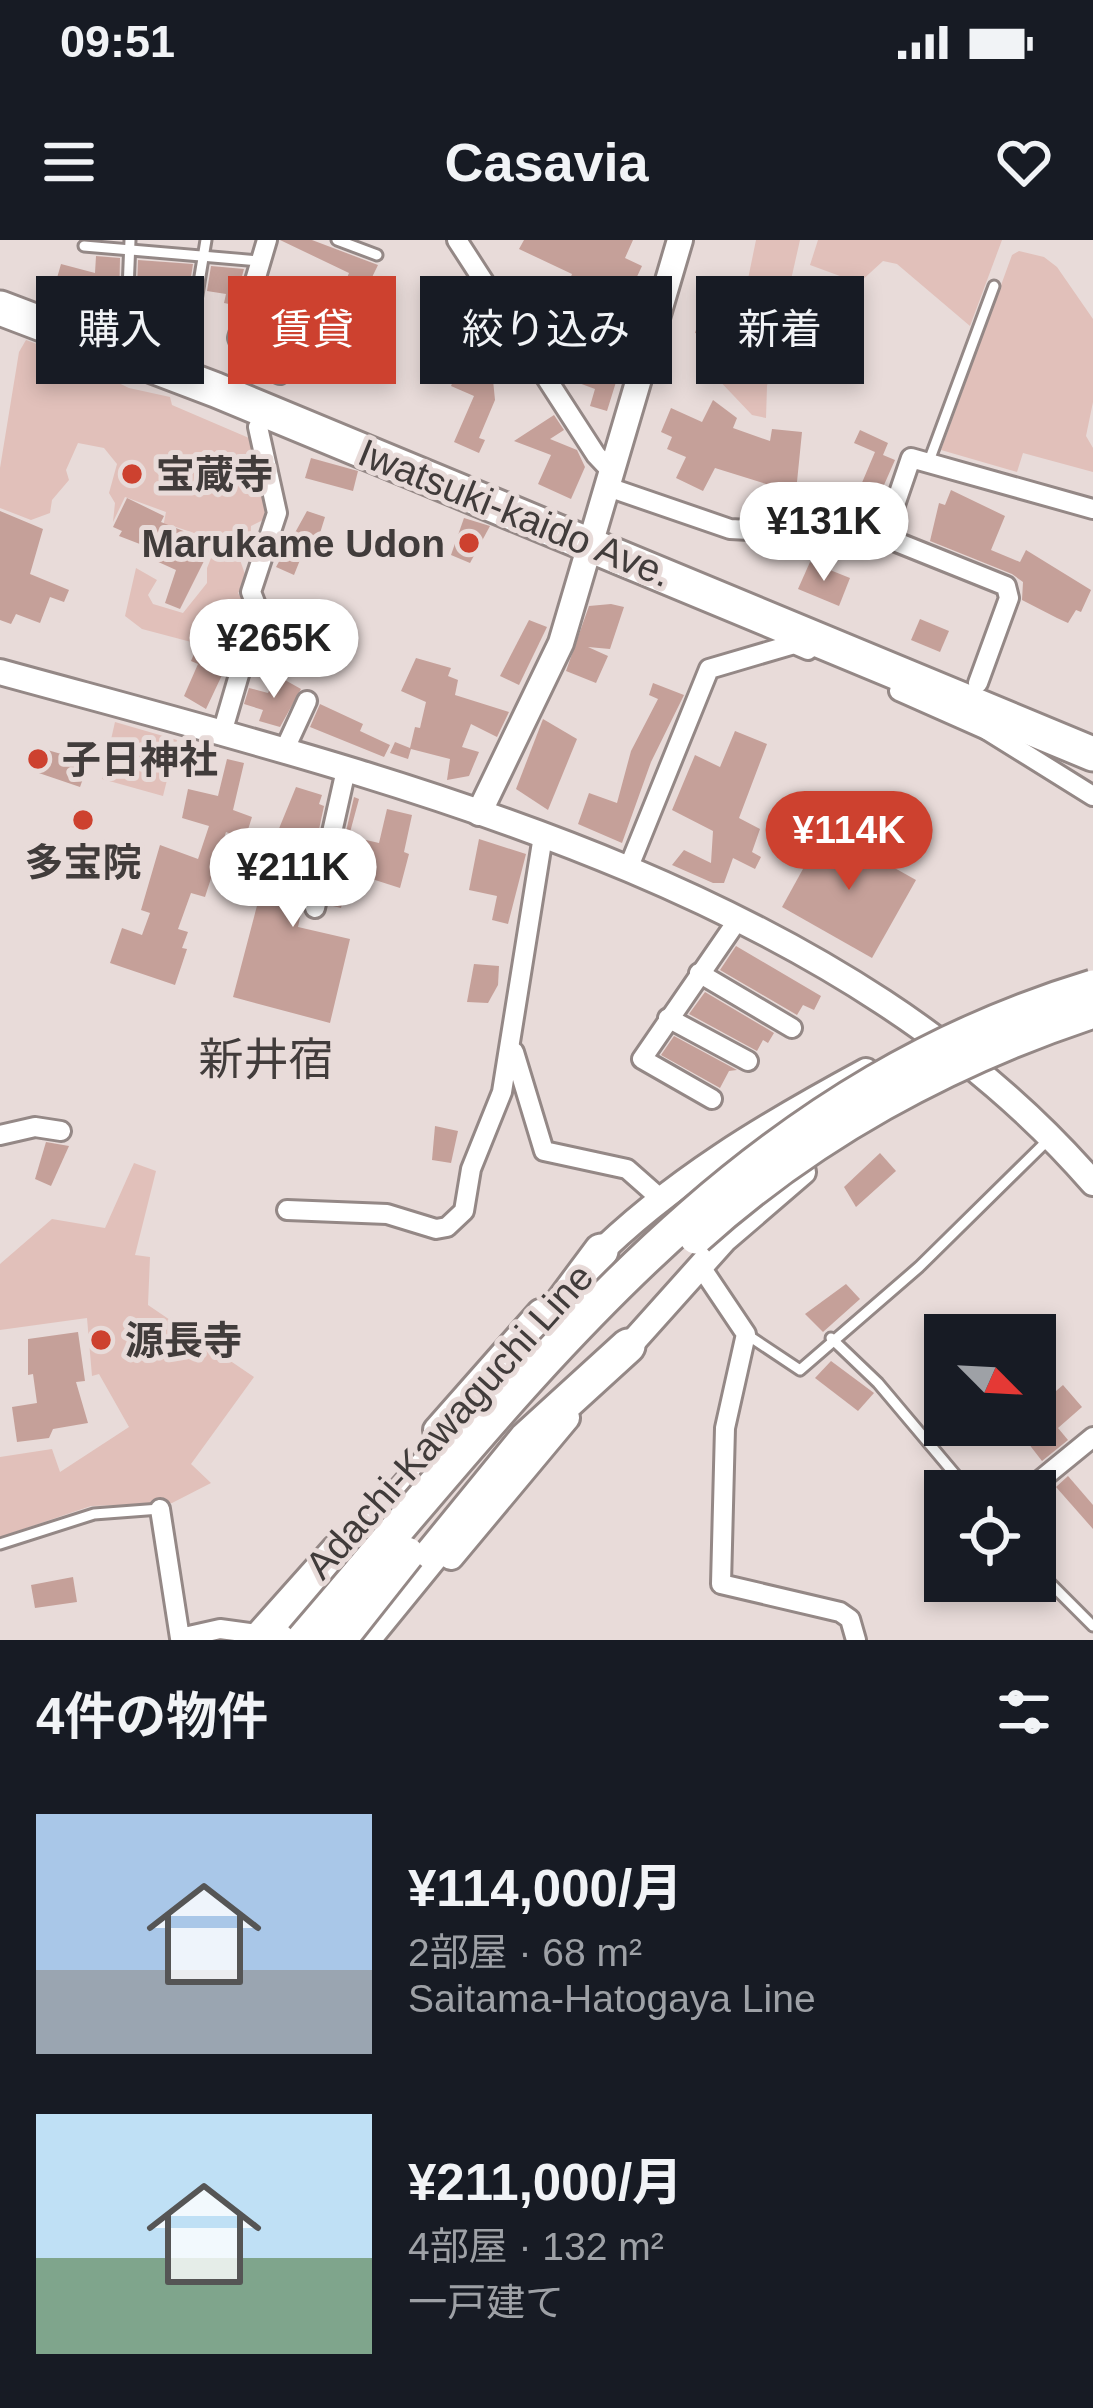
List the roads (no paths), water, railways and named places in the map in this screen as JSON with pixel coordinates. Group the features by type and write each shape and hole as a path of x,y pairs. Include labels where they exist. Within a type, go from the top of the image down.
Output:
{"highway":[{"name":"Iwatsuki-kaido Ave.","path":"0,288 223,373 1093,754"},
{"name":"Iwatsuki-kaido Ave.","path":"0,308 594,536 796,637 987,708 1093,732"},
{"path":"303,1640 580,1323 725,1182 817,1115 917,1056 1093,987"},
{"path":"339,1640 593,1339 714,1221 844,1126 949,1068 1031,1033 1093,1015"},
{"path":"263,1638 372,1530 529,1348 601,1251"},
{"path":"362,1640 526,1439 628,1346"}],"main road":[{"path":"478,813 556,656 680,240"},
{"path":"0,672 346,770 628,869 737,921 928,1036 974,1069 1091,1178"},
{"name":"Adachi-Kawaguchi Line","path":"263,1638 522,1330 601,1251 662,1199 788,1111 928,1036 1093,976"},
{"path":"383,1640 628,1346 783,1187 848,1138 974,1069 1056,1035 1093,1028"}],"street":[{"path":"256,276 267,240"},
{"path":"457,240 610,480 730,529 884,537 1006,586 1009,598 987,708 1093,796"},
{"path":"222,733 259,610 251,592 277,513 258,427"},
{"path":"884,537 910,458 1093,509"},
{"path":"628,869 709,669 796,637"},
{"path":"284,751 307,701"},
{"path":"315,908 346,770"},
{"path":"287,1210 387,1214 447,1227 464,1211 471,1169 502,1092 543,836"},
{"path":"712,1099 642,1059 737,921"},
{"path":"699,973 792,1028"},
{"path":"668,1018 748,1061"},
{"path":"512,1043 544,1151 627,1169 662,1199"},
{"path":"0,1136 35,1127 61,1131"},
{"path":"701,1267 746,1334 725,1428 722,1584 840,1612 850,1618 856,1640"},
{"path":"1053,1470 1093,1437"},
{"path":"160,1509 180,1638 220,1629 263,1638"}],"lane":[{"path":"130,244 127,316 190,337 206,240"},
{"path":"337,240 376,255"},
{"path":"84,246 130,244 260,262"},
{"path":"928,463 994,286"},
{"path":"746,1334 800,1370 831,1338 919,1267 1050,1138"},
{"path":"831,1338 878,1383 950,1470"},
{"path":"0,1544 94,1514 160,1509"},
{"path":"1056,1589 1093,1626"}],"place":[{"name":"宝蔵寺","path":"132,474"},
{"name":"Marukame Udon","path":"469,543"},
{"name":"子日神社","path":"38,759"},
{"name":"多宝院","path":"83,820"},
{"name":"源長寺","path":"101,1340"}],"district":[{"name":"新井宿","path":"266,1059"}]}
